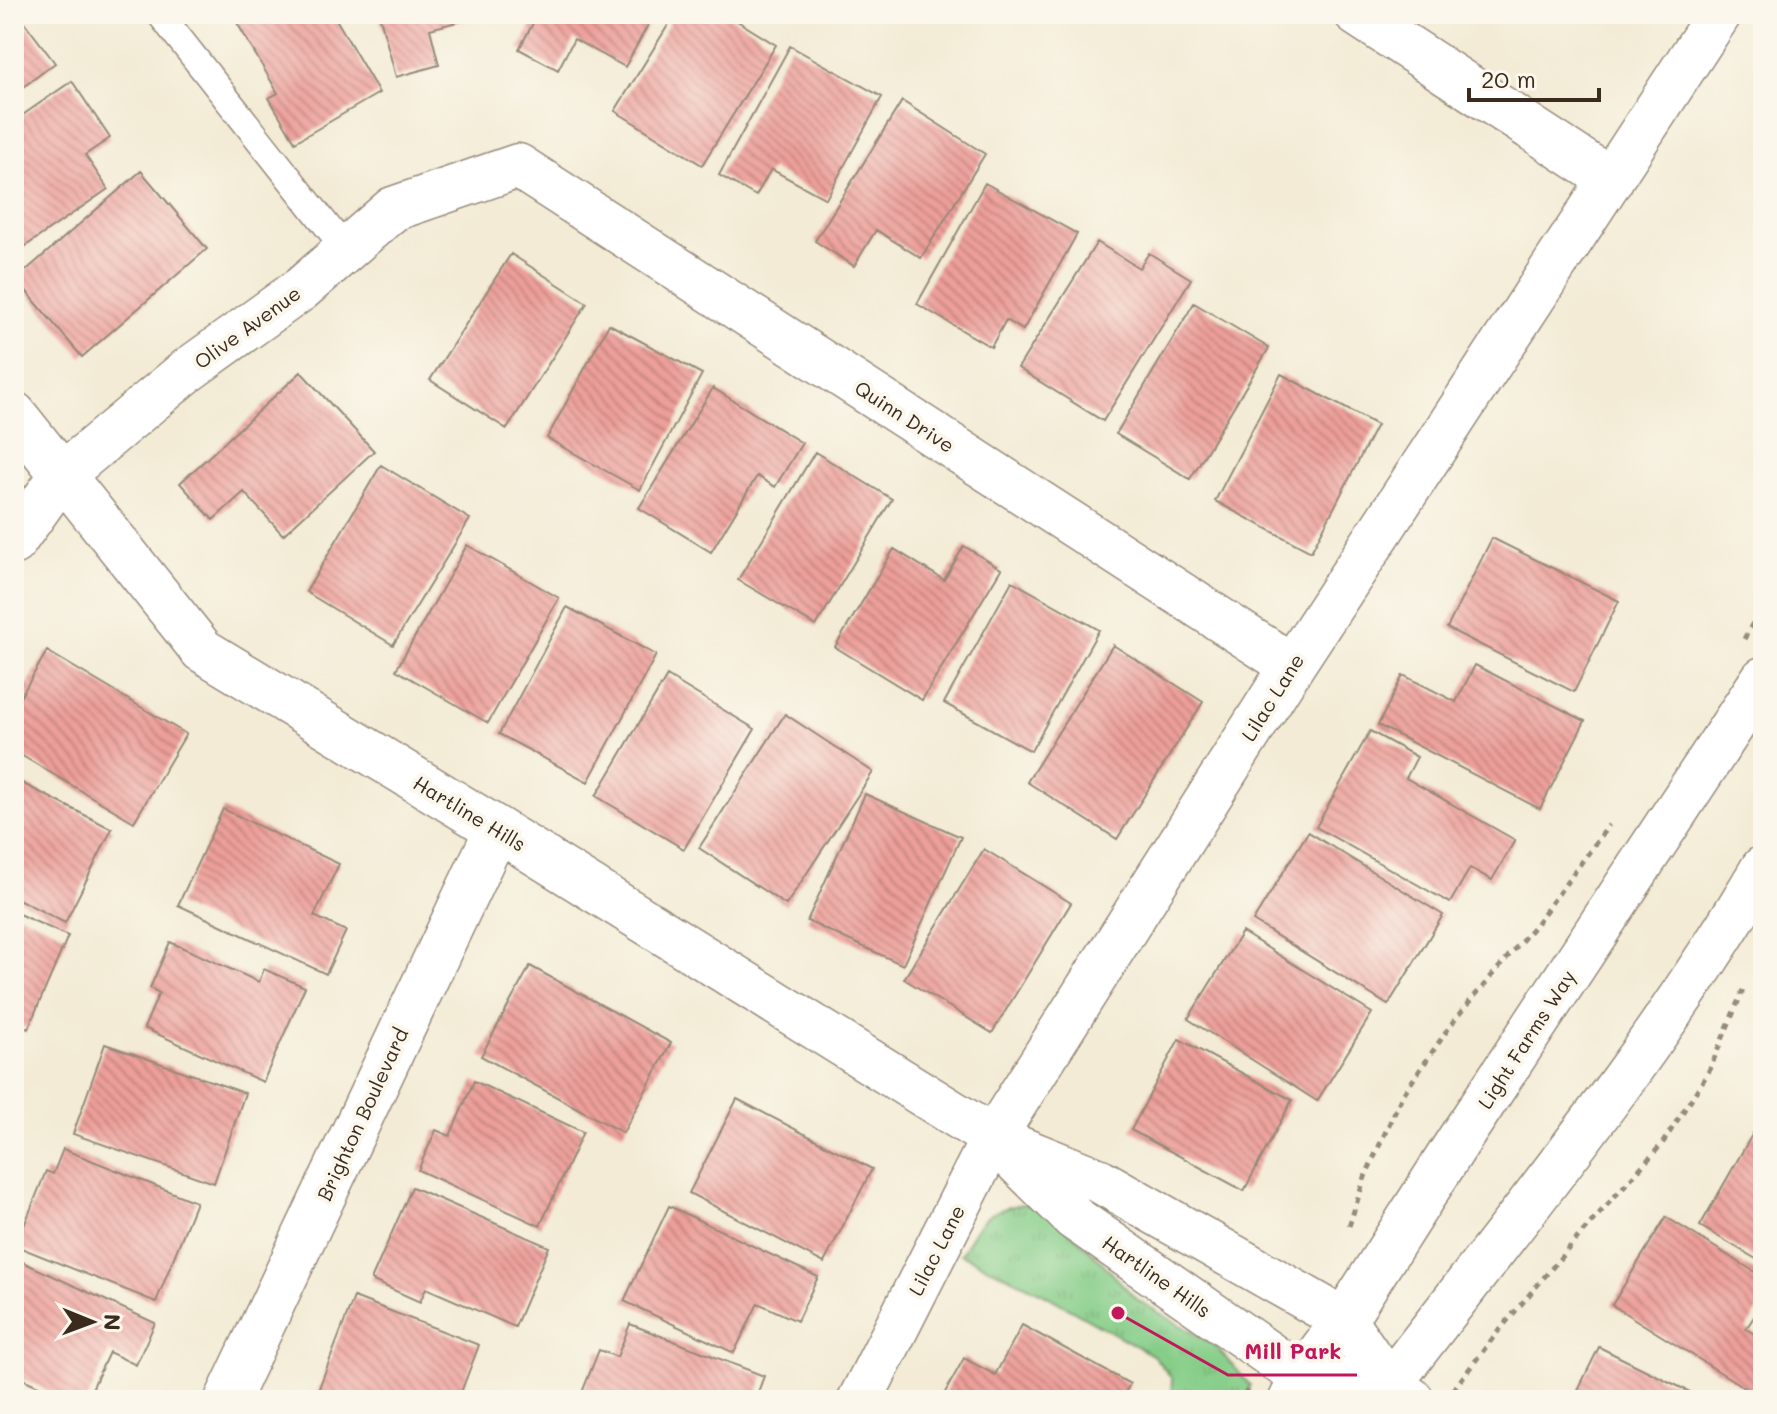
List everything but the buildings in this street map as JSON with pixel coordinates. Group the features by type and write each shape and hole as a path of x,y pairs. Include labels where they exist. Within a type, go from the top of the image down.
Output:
{"street":[{"path":"1357,14 1611,180"},
{"name":"Lilac Lane","path":"860,1400 993,1138 1292,666 1719,14"},
{"name":"Olive Avenue","path":"14,542 62,475 188,370 301,289 393,209 518,166"},
{"name":"Quinn Drive","path":"518,166 1292,666"},
{"name":"Hartline Hills","path":"14,414 202,650 497,829 993,1138 1100,1181 1344,1320 1394,1395"},
{"name":"Light Farms Way","path":"1289,1378 1344,1320 1457,1143 1753,660"},
{"name":"Brighton Boulevard","path":"227,1400 497,829"},
{"path":"1394,1395 1627,1075 1742,905 1763,868"},
{"name":"Hartline Hills","path":"993,1138 1074,1218 1289,1378 1394,1395"}],"lane":[{"path":"160,14 346,250"}],"path":[{"path":"1753,660 1763,605"},
{"path":"1348,1228 1365,1177 1402,1096 1455,1019 1536,924 1610,824"},
{"path":"1446,1400 1496,1334 1662,1144 1708,1073 1745,984"},
{"path":"1235,1400 1258,1386 1289,1378"}],"green space":[{"path":"1023,1204 1043,1208 1098,1258 1136,1299 1214,1345 1250,1385 1248,1400 1171,1400 1172,1379 1154,1356 1040,1292 961,1254 984,1219 999,1210"}],"place":[{"name":"Mill Park","path":"1118,1313"}]}
